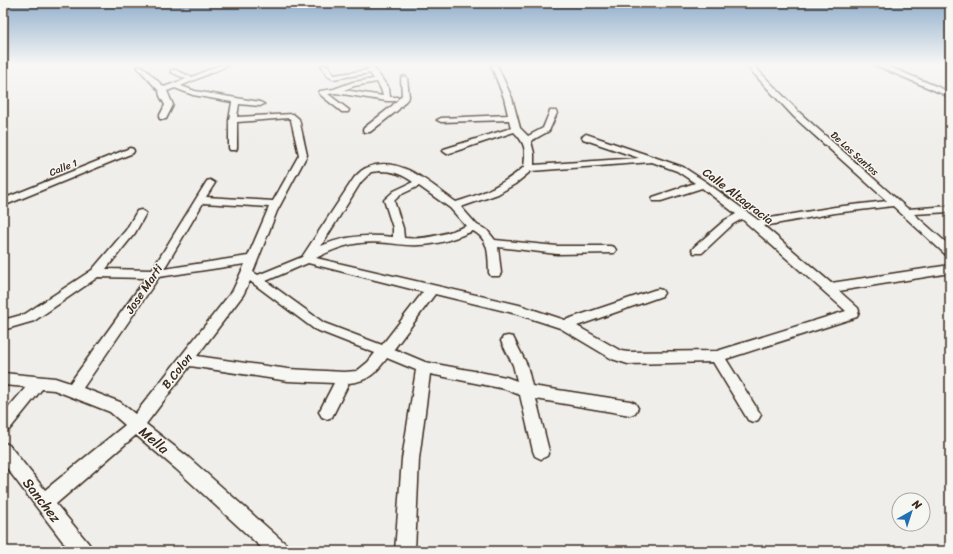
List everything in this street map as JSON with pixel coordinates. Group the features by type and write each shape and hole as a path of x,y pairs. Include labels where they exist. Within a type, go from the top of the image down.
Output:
{"street":[{"path":"163,91 169,105 164,117"},
{"path":"188,91 236,101 260,104"},
{"path":"345,110 334,101 324,96 323,93 328,91 336,91 401,100"},
{"path":"385,91 387,99"},
{"path":"367,130 394,108 406,95 406,91"},
{"path":"505,91 516,129 527,140 530,153 529,168"},
{"name":"De Los Santos","path":"773,91 797,115 950,252"},
{"path":"940,91 950,95"},
{"path":"233,148 233,120 236,101"},
{"path":"527,140 546,129 553,113"},
{"name":"B.Colon","path":"44,503 136,425 239,292 252,271 274,208 302,155 295,119 290,116 233,120"},
{"path":"441,120 512,117"},
{"path":"447,151 516,129"},
{"name":"Calle Altagracia","path":"586,137 680,169 703,184 756,224 853,311 852,314 717,356"},
{"name":"Calle 1","path":"3,203 130,151"},
{"path":"454,206 492,194 511,183 529,168 655,160"},
{"path":"307,258 348,195 356,180 368,170 394,168 409,174 454,206 473,227 483,232 492,243 495,273"},
{"path":"399,241 398,228 389,200 397,193 420,182"},
{"name":"Jose Marti","path":"73,391 155,274 210,183"},
{"path":"657,199 703,184"},
{"path":"200,200 274,208"},
{"path":"756,224 835,210 894,203"},
{"path":"904,212 950,209"},
{"path":"3,325 29,318 96,273 131,231 141,213"},
{"path":"698,250 728,222 743,214"},
{"path":"96,273 155,274 252,271 307,258 333,244 343,241 367,238 420,242 448,237 473,227"},
{"path":"492,243 557,250 610,250"},
{"path":"307,258 353,271 519,310 565,324 612,352 628,358 717,356 753,415"},
{"path":"829,288 950,269"},
{"path":"252,271 319,326 424,367 506,383 527,390 630,408"},
{"path":"186,360 288,375 344,378 360,376 373,366 432,289"},
{"path":"565,324 587,318 658,293"},
{"path":"508,341 520,365 541,452"},
{"path":"405,551 405,526 414,418 424,367"},
{"path":"327,412 344,378"},
{"name":"Mella","path":"3,379 55,384 115,407 182,463 279,551"},
{"path":"3,425 38,383"},
{"name":"Sanchez","path":"3,450 82,551"}]}
